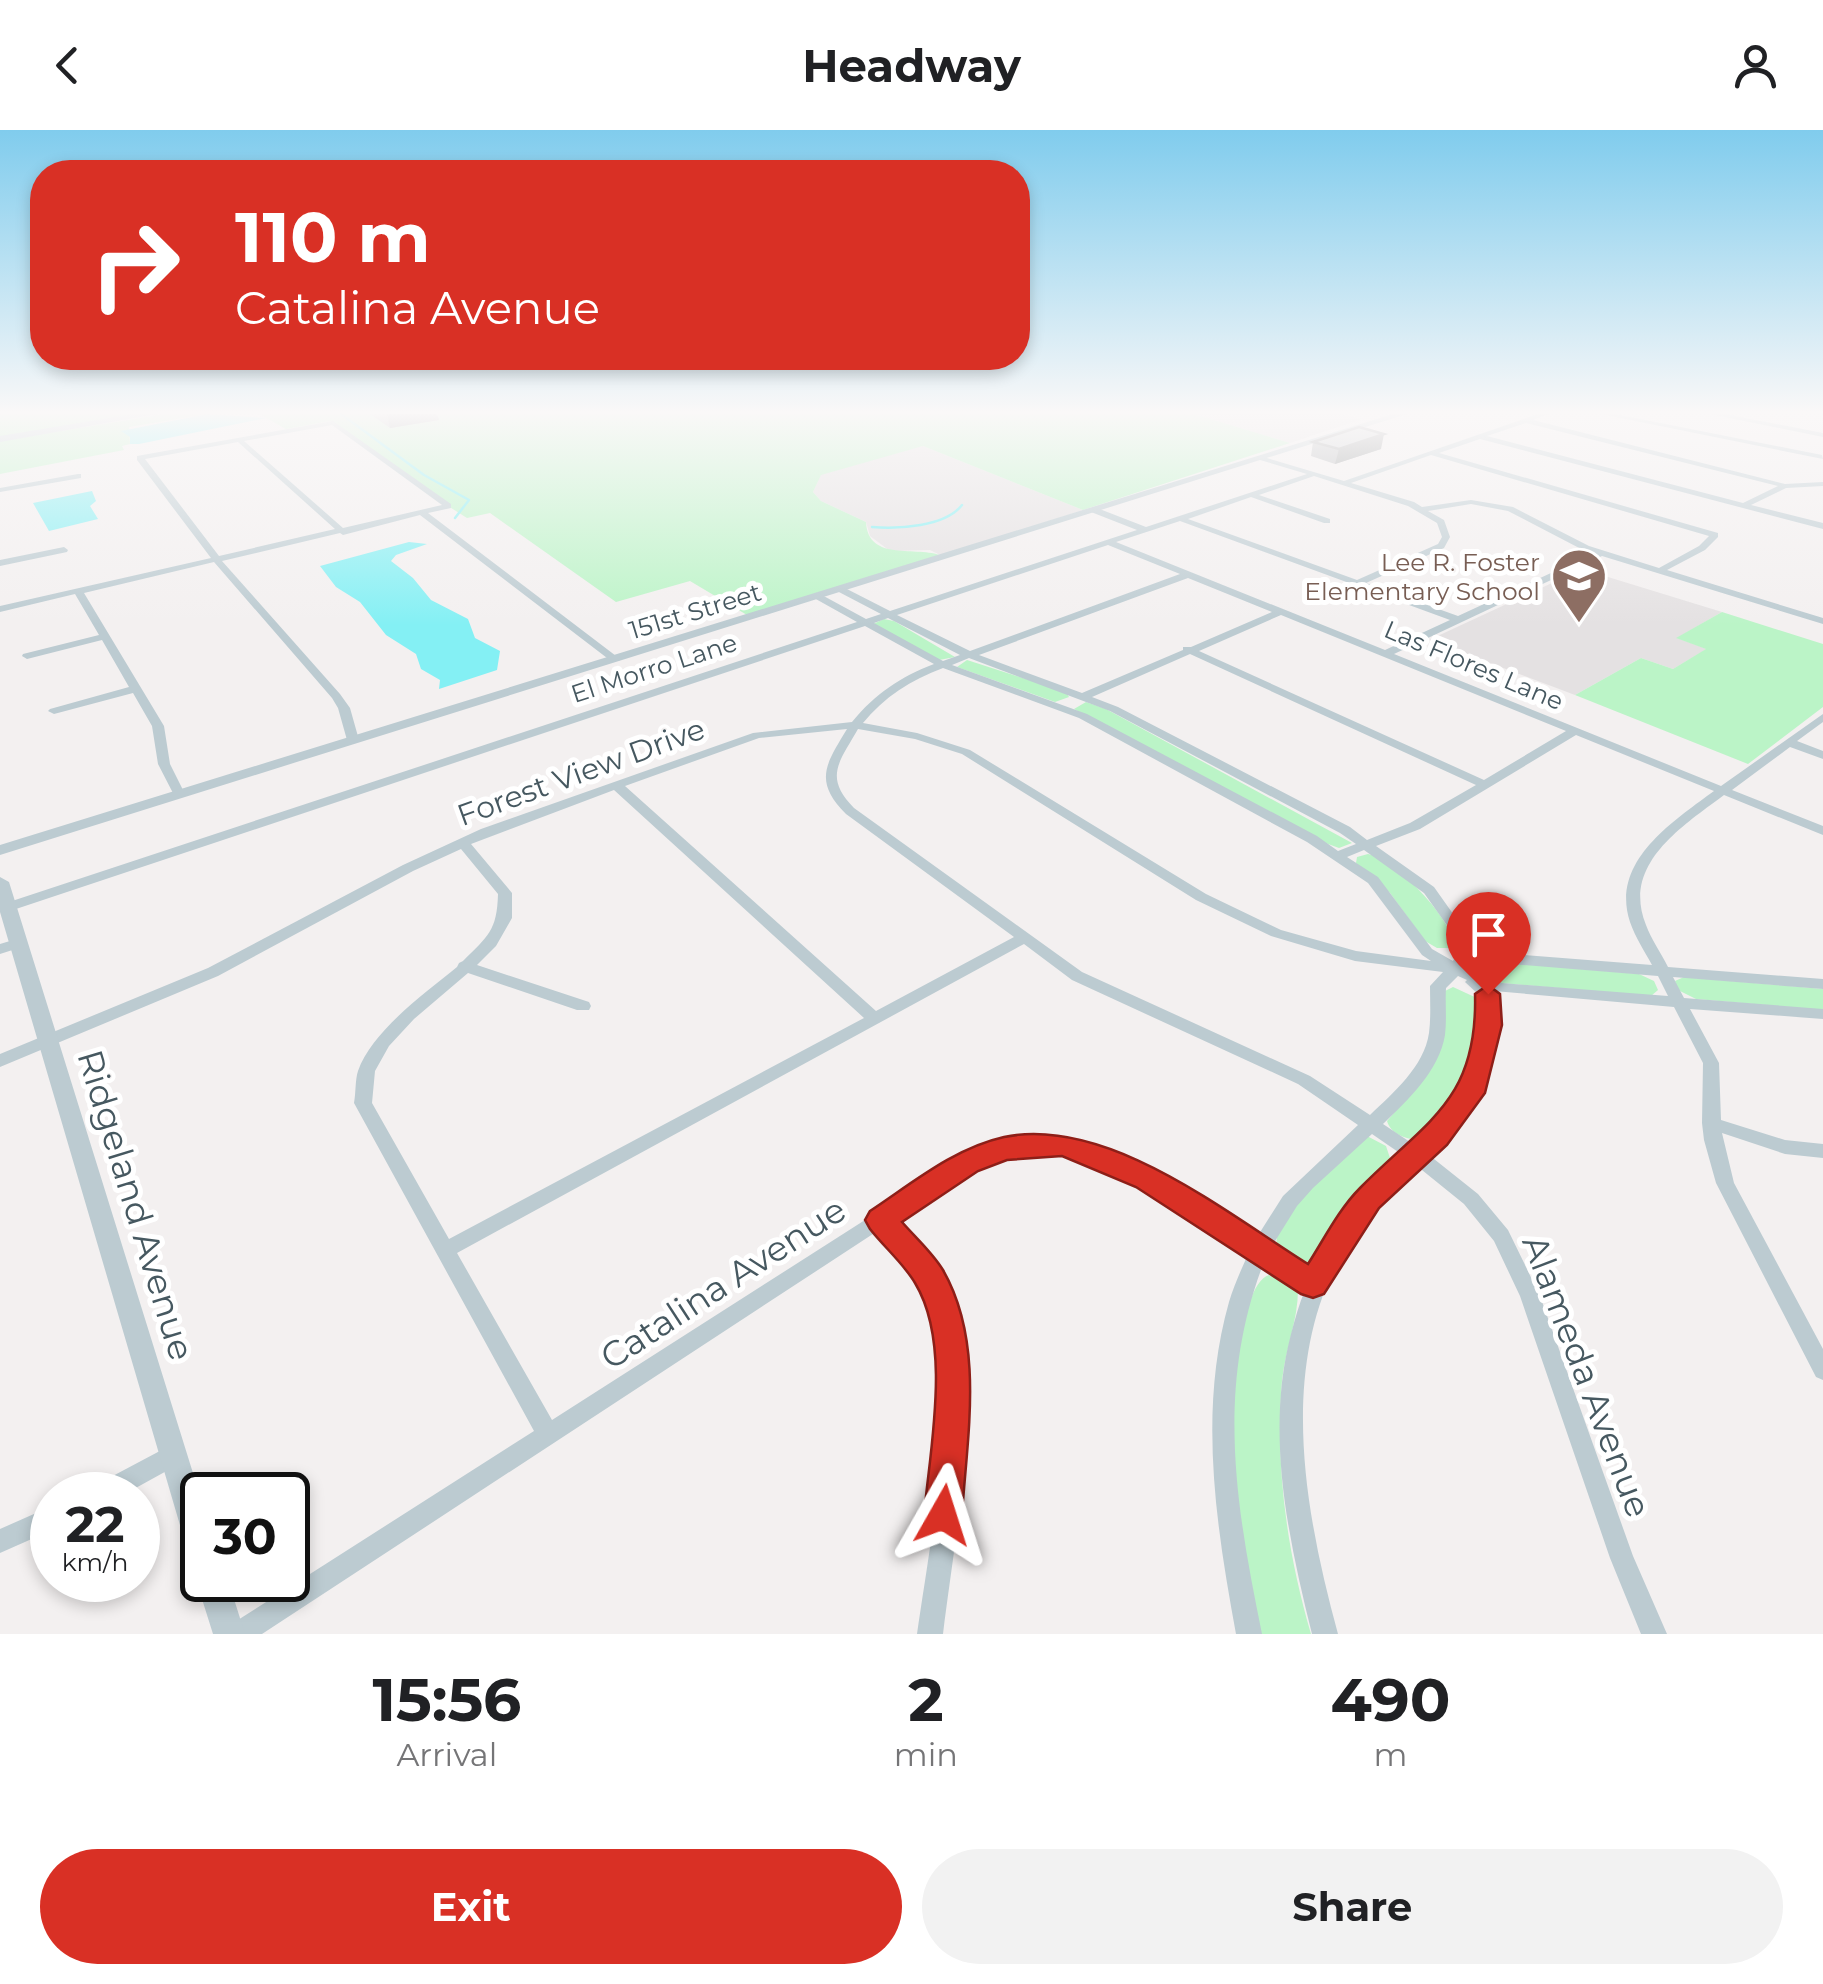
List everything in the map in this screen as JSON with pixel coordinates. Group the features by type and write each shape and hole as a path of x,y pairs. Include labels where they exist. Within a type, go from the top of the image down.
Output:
{"street":[{"path":"0,490 32,484"},
{"path":"160,484 217,560 336,696 344,708 352,740"},
{"path":"288,484 342,532"},
{"path":"0,609 448,506 418,484"},
{"name":"151st Street","path":"0,850 1178,484"},
{"name":"El Morro Lane","path":"8,907 1283,484"},
{"path":"1349,484 1424,509 1471,502 1510,510 1561,538 1602,553 1823,621"},
{"path":"1537,484 1714,536 1702,548 1659,571"},
{"path":"1664,484 1823,526"},
{"path":"1778,484 1819,484"},
{"path":"1744,505 1785,486"},
{"path":"1251,495 1327,521"},
{"path":"1356,584 1441,546 1445,530 1424,509"},
{"path":"1094,510 1144,529"},
{"path":"424,514 615,659"},
{"path":"1180,518 1459,620"},
{"name":"Las Flores Lane","path":"1107,541 1823,831"},
{"path":"0,563 64,550"},
{"path":"1388,653 1602,553"},
{"path":"855,725 862,712 895,686 1189,574"},
{"path":"840,589 969,656 1085,696 1372,845 1429,890 1468,945 1456,969 1438,986 1436,1042 1414,1084 1368,1123 1288,1203 1259,1251 1229,1353 1224,1414 1224,1482 1249,1634"},
{"path":"78,591 158,726 164,764 179,794"},
{"path":"817,596 943,666 1064,707 1339,855 1372,880 1427,952 1500,988 1823,1014"},
{"path":"1064,707 1282,611"},
{"path":"27,656 104,637"},
{"path":"1187,650 1486,785"},
{"path":"54,711 134,689"},
{"path":"1823,717 1662,837 1638,869 1632,894 1637,922 1711,1063 1712,1123 1725,1184 1823,1370"},
{"name":"Forest View Drive","path":"0,1061 225,966 463,842 758,735 855,725 916,736 978,758 1201,897 1276,933 1354,956 1456,969"},
{"name":"Alameda Avenue","path":"855,725 829,774 836,798 1024,938 1112,996 1265,1059 1417,1156 1472,1199 1516,1264 1622,1558 1654,1634"},
{"path":"1339,855 1372,845 1486,785 1576,731"},
{"path":"1789,742 1823,755"},
{"path":"616,785 874,1018"},
{"path":"463,842 498,882 508,902 496,933 378,1044 369,1058 361,1088 367,1113 548,1434"},
{"name":"Ridgeland Avenue","path":"0,882 8,907 10,946 47,1042 180,1477"},
{"path":"444,1251 1024,938"},
{"path":"1456,969 1487,957 1823,984"},
{"path":"464,966 584,1006"},
{"path":"1326,1634 1305,1556 1294,1484 1290,1412 1296,1346 1313,1284 1368,1199 1417,1156 1458,1112 1475,1086 1489,1025 1488,994 1456,969"},
{"path":"1712,1123 1786,1147 1823,1150"},
{"name":"Catalina Avenue","path":"239,1634 968,1162 1005,1148 1064,1145 1147,1179 1313,1284"},
{"path":"881,1220 930,1277 944,1316 954,1373 952,1436 930,1634"},
{"path":"142,1472 173,1455"},
{"path":"0,1541 30,1528"},
{"path":"219,1602 229,1634"}],"shaded area":[{"path":"816,484 1018,484 1083,510 942,556 930,550 890,551 870,536 866,522 821,501 813,492"},
{"name":"Lee R. Foster Elementary School","path":"1582,569 1722,612 1677,638 1707,649 1673,669 1641,658 1575,695 1429,640"}],"green space":[{"path":"418,484 817,484 813,492 821,501 866,522 875,543 885,548 942,556 747,615 690,581 616,602 490,513 467,518"},
{"path":"1018,484 1163,484 1083,510"},
{"path":"1722,612 1823,644 1823,707 1748,764 1575,695 1641,658 1673,669 1706,649 1676,638"},
{"path":"884,619 955,657 939,660 873,624"},
{"path":"967,660 1066,692 1069,697 1055,702 957,667"},
{"path":"1086,702 1106,709 1352,843 1339,848 1328,844 1074,709"},
{"path":"1368,854 1393,867 1421,892 1445,922 1456,948 1437,948 1425,941 1390,893 1356,863 1357,857"},
{"path":"1489,961 1639,974 1654,981 1658,990 1651,996 1501,983 1488,977 1481,966"},
{"path":"1684,977 1823,989 1823,1010 1696,999 1678,990 1675,981"},
{"path":"1453,987 1479,999 1473,1058 1458,1092 1436,1124 1423,1139 1407,1138 1392,1130 1387,1121 1421,1081 1443,992"},
{"path":"1367,1136 1386,1146 1391,1161 1340,1216 1312,1262 1293,1263 1278,1253 1277,1238 1294,1205 1324,1172"},
{"path":"1269,1275 1298,1290 1282,1381 1280,1445 1289,1541 1311,1634 1258,1634 1232,1501 1233,1404 1241,1336 1257,1286"}],"water":[{"path":"92,491 96,501 90,506 98,519 49,531 33,503"},
{"path":"409,542 427,544 396,555 391,561 413,578 431,600 468,619 475,638 500,651 497,670 439,689 440,680 421,669 416,654 386,635 360,602 336,587 320,566"}],"waterway":[{"path":"441,484 469,500 455,518"},
{"path":"872,527 933,522 962,505"}],"place":[{"name":"Lee R. Foster Elementary School","path":"1579,625"}],"route":[{"path":"943,1515 954,1373 944,1316 930,1277 881,1220 968,1162 1005,1148 1064,1145 1147,1179 1313,1284 1368,1199 1437,1137 1475,1086 1489,1025 1488,994"}]}
